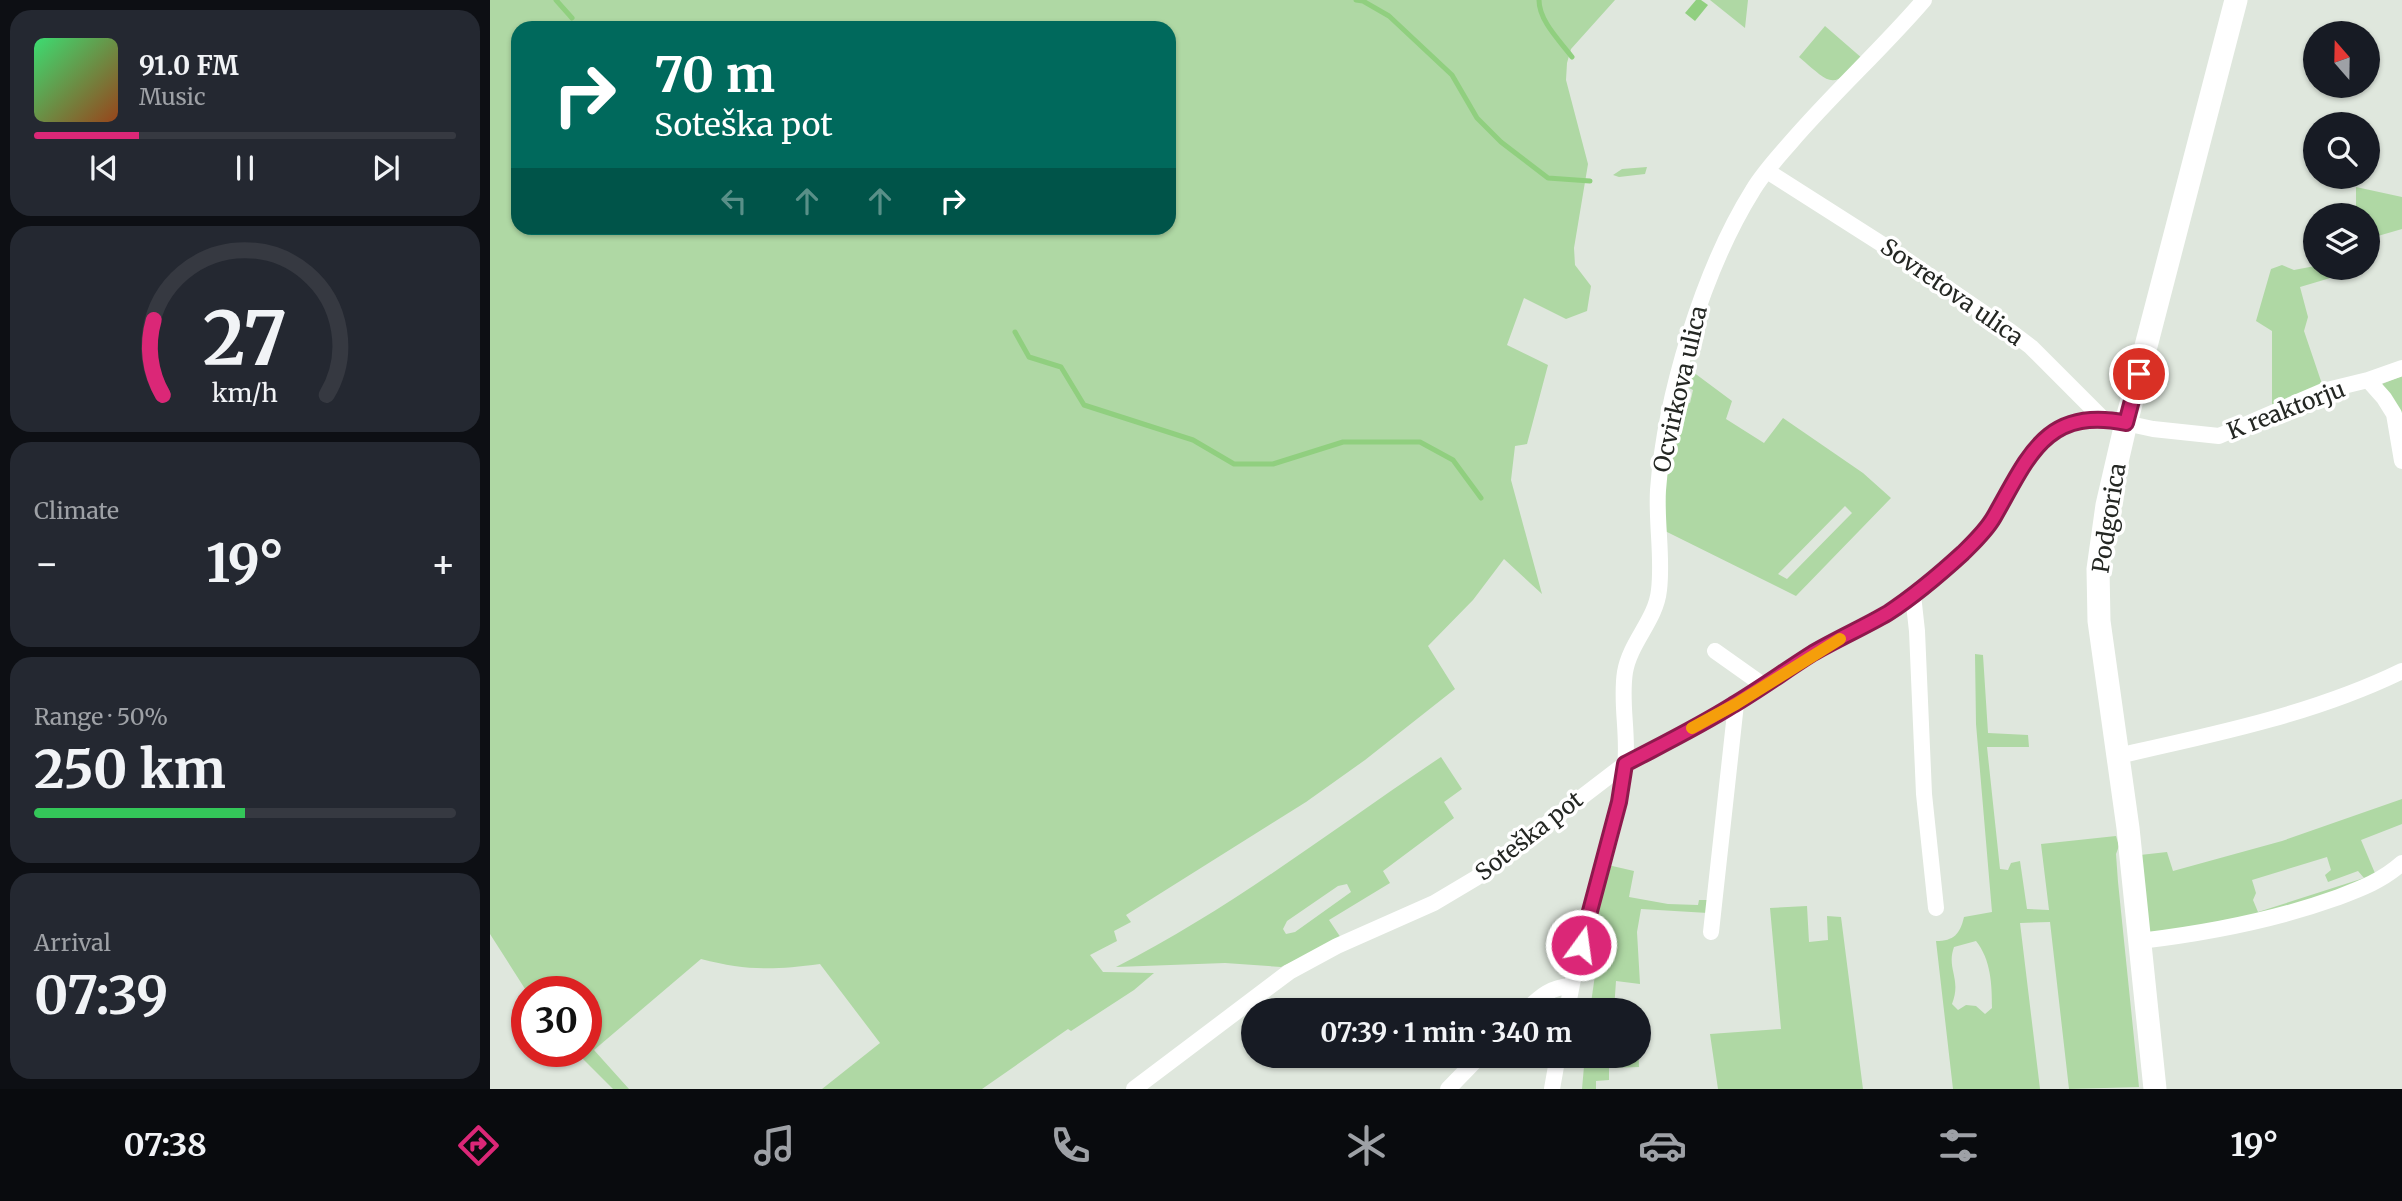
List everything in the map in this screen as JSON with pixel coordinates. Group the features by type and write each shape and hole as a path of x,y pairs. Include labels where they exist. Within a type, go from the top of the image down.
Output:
{"main road":[{"name":"Podgorica","path":"2155,1089 2128,828 2099,621 2101,539 2126,423 2235,0"}],"street":[{"name":"Ocvirkova ulica","path":"1570,998 1619,802 1625,764 1625,669 1634,642 1650,616 1659,589 1660,467 1672,404 1702,296 1753,190 1767,171 1834,93 1924,0"},
{"name":"Sovretova ulica","path":"1767,171 1902,257 2021,339 2102,418"},
{"name":"K reaktorju","path":"2126,423 2179,433 2219,436 2323,391 2402,368"},
{"path":"2368,380 2394,414 2402,461"},
{"path":"2102,418 2126,423"},
{"name":"Soteška pot","path":"1134,1089 1289,972 1347,942 1434,903 1476,878 1625,764 1736,704 1816,652 1913,595 1987,528 2023,464 2046,438 2065,425 2102,418"},
{"path":"1913,595 1924,794 1936,908"},
{"path":"1714,651 1763,685"},
{"path":"2117,756 2274,718 2402,671"},
{"path":"1711,932 1736,704"},
{"path":"2140,942 2286,915 2369,886 2389,875 2402,863"},
{"path":"1539,998 1558,987 1572,986"},
{"path":"1448,1089 1469,1068"},
{"path":"1552,1089 1556,1068"}],"shaded area":[{"path":"490,0 1615,0 1571,49 1567,63 1566,80 1588,164 1574,248 1575,265 1591,286 1587,311 1566,319 1524,298 1507,345 1548,365 1527,444 1515,446 1511,480 1542,594 1504,559 1473,600 1428,646 1455,689 1365,760 1306,802 1126,915 1131,922 1114,931 1117,941 1090,955 1103,972 1154,973 1134,990 1071,1031 1068,1029 982,1089 822,1089 880,1043 820,964 760,968 701,959 602,1043 602,976 517,976 490,934"},
{"path":"1696,0 1708,5 1695,21 1685,13"},
{"path":"1710,0 1748,0 1745,28"},
{"path":"1825,26 1863,59 1837,79 1825,78 1799,57"},
{"path":"1647,167 1645,174 1619,177 1613,175 1622,169"},
{"path":"2356,189 2402,197 2402,229 2380,235 2380,203 2356,203"},
{"path":"2282,265 2294,270 2303,268 2303,280 2324,280 2300,287 2308,317 2304,331 2322,384 2272,406 2272,331 2256,321 2271,269"},
{"path":"1693,372 1732,401 1726,419 1764,443 1783,418 1863,473 1891,498 1796,596 1665,531 1664,479 1679,401 1690,403 1693,390 1683,385","holes":["1845,506 1852,513 1787,579 1778,574"]},
{"path":"2402,376 2402,422 2382,384"},
{"path":"1975,654 1983,655 1988,733 2028,735 2029,747 1987,747 2000,869 2008,870 2011,863 2020,861 2027,909 2049,910 2041,844 2116,836 2119,846 2116,854 2118,882 2139,1087 2069,1089 2050,922 2020,923 2040,1089 1953,1089 1936,941 1947,940 1955,935 1964,917 1992,912 1976,724","holes":["1976,941 1990,973 1992,1008 1985,1014 1976,1006 1966,1005 1958,1010 1952,1004 1955,995 1952,962 1954,947"]},
{"path":"1441,757 1462,789 1444,802 1454,818 1383,871 1390,883 1329,920 1341,938 1281,967 1225,963 1116,967 1241,894","holes":["1347,884 1351,892 1295,932 1286,934 1283,929 1287,921 1338,886"]},
{"path":"2402,799 2402,824 2361,840 2377,878 2314,903 2189,931 2149,932 2140,855 2167,852 2173,871 2282,841","holes":["2327,857 2331,870 2325,875 2328,882 2358,871 2364,878 2258,912 2253,900 2256,893 2252,880"]},
{"path":"1608,865 1634,871 1629,897 1668,904 1698,905 1699,900 1709,900 1708,913 1641,909 1637,932 1640,984 1616,981 1615,998 1592,998 1595,975 1583,972"},
{"path":"1807,906 1809,942 1828,940 1827,916 1841,917 1863,1089 1718,1089 1710,1034 1781,1029 1770,908"},
{"path":"602,1059 629,1089 613,1089 591,1067 602,1067"},
{"path":"1584,1068 1609,1068 1609,1080 1596,1081 1596,1089 1582,1089"}],"waterway":[{"path":"556,0 572,18"},
{"path":"1356,0 1363,1 1389,16 1452,75 1477,118 1501,142 1548,178 1590,181"},
{"path":"1539,0 1546,23 1572,57"},
{"path":"1015,332 1029,357 1061,367 1084,405 1193,440 1234,464 1273,464 1343,442 1420,442 1453,460 1481,498"}],"slow traffic":[{"path":"1692,728 1736,704 1840,639"}],"route":[{"path":"1581,945 1619,802 1625,764 1736,704 1816,652 1913,595 1987,528 2023,464 2046,438 2065,425 2085,420 2102,418 2126,423 2139,374"}]}
